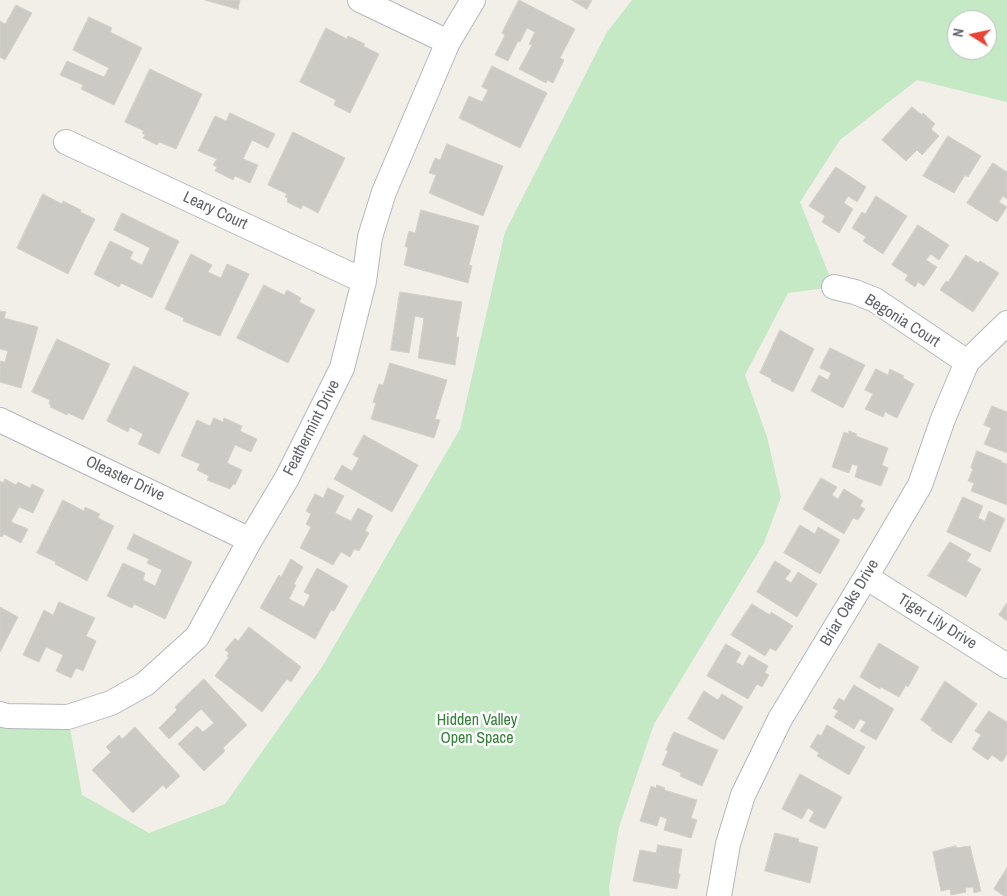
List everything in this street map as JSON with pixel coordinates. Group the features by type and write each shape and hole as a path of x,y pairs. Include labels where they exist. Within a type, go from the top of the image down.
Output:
{"street":[{"path":"360,0 448,42"},
{"name":"Feathermint Drive","path":"0,714 7,716 68,717 111,703 145,684 197,637 250,540 287,478 342,368 364,281 370,237 384,192 448,42 473,0"},
{"name":"Leary Court","path":"66,142 364,281"},
{"name":"Begonia Court","path":"834,287 855,292 875,300 967,362"},
{"name":"Briar Oaks Drive","path":"719,896 728,844 743,794 780,719 920,485 943,419 967,362 1007,323"},
{"name":"Oleaster Drive","path":"0,420 250,540"},
{"name":"Tiger Lily Drive","path":"866,578 1007,666"}],"green space":[{"name":"Hidden Valley Open Space","path":"632,0 1007,0 1007,102 917,80 840,140 800,202 834,287 788,293 745,375 767,437 781,497 764,543 654,724 619,827 609,887 610,896 0,896 0,714 68,717 82,795 149,833 225,804 322,667 460,429 505,232 607,32"}],"building":[{"path":"205,0 240,0 238,9"},
{"path":"519,0 575,29 560,58 564,60 553,83 547,80 546,83 519,69 532,45 529,44 535,32 527,28 508,61 495,55 505,35 502,33"},
{"path":"572,0 592,0 587,9"},
{"path":"16,5 32,13 5,60 0,57 0,21 5,24"},
{"path":"89,17 112,28 110,32 142,48 114,105 81,89 83,85 60,75 67,61 104,77 109,68 73,50"},
{"path":"326,28 347,39 348,36 365,44 363,46 379,54 350,113 334,105 336,100 300,82"},
{"path":"492,66 547,93 520,148 459,118 469,96 482,102 488,90 482,87"},
{"path":"150,69 202,94 176,149 159,142 157,145 143,138 145,135 142,133 144,131 125,122"},
{"path":"912,107 922,115 923,113 935,124 931,129 939,136 922,155 917,150 906,161 882,140"},
{"path":"230,113 275,134 268,148 252,140 243,159 258,165 250,183 235,176 233,180 215,171 217,167 213,165 217,159 198,151 215,116 226,121"},
{"path":"293,132 345,158 318,213 303,205 301,209 287,202 288,198 285,197 287,194 268,185"},
{"path":"948,136 981,156 968,177 965,175 954,193 923,176"},
{"path":"447,144 503,166 483,216 429,193 436,175 429,173 435,158 440,160"},
{"path":"993,163 1007,172 1007,199 1003,196 999,202 1007,207 997,222 967,203"},
{"path":"836,167 866,187 857,202 848,196 844,203 853,209 839,233 822,222 825,216 809,206"},
{"path":"43,194 62,204 63,201 95,219 68,274 17,248"},
{"path":"876,196 907,216 883,254 863,241 866,237 852,228 862,212 865,214"},
{"path":"421,210 479,226 469,265 472,266 468,283 404,265 408,248 405,246 409,231 415,233"},
{"path":"122,213 179,241 152,298 121,283 119,287 94,274 110,241 133,252 130,259 142,265 150,248 114,230"},
{"path":"918,225 949,245 939,260 931,254 926,260 937,267 924,286 918,282 915,287 905,280 908,275 892,265"},
{"path":"191,254 212,265 208,272 221,278 227,264 249,274 220,336 183,321 184,318 165,309"},
{"path":"966,255 999,273 973,312 940,290 946,281 948,282"},
{"path":"264,285 284,295 287,290 301,298 299,302 315,310 288,363 237,338"},
{"path":"400,292 462,302 456,337 459,337 455,365 418,358 424,318 415,316 409,353 391,350"},
{"path":"0,311 6,312 4,318 38,327 21,388 0,382 0,361 5,362 8,351 0,349"},
{"path":"780,330 814,349 793,392 760,373"},
{"path":"57,339 110,364 83,420 50,407 50,400 32,392"},
{"path":"830,348 865,365 843,408 811,391 819,375 828,380 831,373 820,368"},
{"path":"390,363 447,380 435,419 440,420 434,438 371,419 376,403 373,402 379,384 383,385"},
{"path":"134,366 189,393 159,454 138,444 143,434 130,427 128,432 107,421"},
{"path":"876,369 888,375 890,369 914,384 897,418 885,412 883,417 865,409 873,394 865,390"},
{"path":"992,406 1007,412 1007,453 984,444 991,428 984,425"},
{"path":"214,418 223,422 224,418 242,426 240,431 257,439 251,452 235,445 227,463 242,470 235,485 233,484 230,489 207,480 209,476 197,470 200,464 181,456 197,420 210,426"},
{"path":"849,431 857,434 856,436 888,448 882,465 888,468 881,486 855,477 858,466 852,464 849,473 832,467 844,432 849,434"},
{"path":"364,435 418,465 392,512 334,479 342,465 352,471 359,458 353,455"},
{"path":"977,451 1007,464 1007,505 971,491 974,483 968,481"},
{"path":"821,478 837,487 832,495 838,499 844,489 863,501 860,506 865,509 858,520 853,518 844,534 803,509"},
{"path":"5,479 16,485 18,482 30,488 32,484 44,490 33,513 19,507 11,522 28,529 21,543 4,534 2,537 0,536 0,481 3,483"},
{"path":"328,488 344,496 335,513 351,521 358,508 373,516 365,531 369,533 359,551 354,549 350,557 341,552 333,565 300,548 311,527 306,524 311,514 306,511 315,494 323,498"},
{"path":"963,497 983,506 978,518 985,521 989,511 1005,519 990,552 947,532"},
{"path":"63,500 84,511 85,507 100,514 98,518 114,526 87,581 37,553"},
{"path":"800,525 815,534 818,527 840,540 820,574 784,553"},
{"path":"134,534 192,562 165,619 134,604 132,608 107,596 123,563 145,573 143,580 155,586 162,570 147,563 149,559 127,549"},
{"path":"950,542 971,554 967,561 981,569 966,597 928,576"},
{"path":"291,559 303,567 289,599 304,607 310,595 304,592 317,568 348,586 334,611 331,610 315,639 260,608 279,575 281,577"},
{"path":"775,561 791,571 785,579 791,583 798,572 817,584 797,617 757,592"},
{"path":"59,602 95,618 86,636 96,641 83,671 76,668 71,678 56,671 63,655 46,647 39,662 23,655 44,610 53,615"},
{"path":"1007,603 1007,621 999,615"},
{"path":"752,604 770,615 771,612 793,626 776,651 770,648 765,656 731,635"},
{"path":"0,607 18,617 0,652"},
{"path":"249,627 301,667 291,682 287,679 262,712 215,676 229,657 227,656 229,653 225,650 235,638 238,641"},
{"path":"879,643 919,667 908,687 906,685 899,697 881,687 880,689 860,677"},
{"path":"726,644 741,653 736,662 743,666 749,655 768,666 765,673 769,675 762,687 757,684 748,699 707,676"},
{"path":"204,679 247,725 223,748 225,751 204,771 178,744 197,726 203,732 214,723 201,709 169,739 159,728 177,710 175,707"},
{"path":"945,681 977,704 951,743 931,730 932,728 921,720"},
{"path":"854,685 894,709 876,740 860,731 866,722 860,719 854,729 834,717 838,711 833,708 839,698 844,701"},
{"path":"704,691 718,700 722,694 743,707 724,740 688,719"},
{"path":"989,711 1007,722 1007,754 1002,762 992,755 988,760 972,749 981,735 975,731"},
{"path":"827,725 865,747 849,775 817,756 819,753 810,747 818,734 821,736"},
{"path":"135,727 180,776 166,789 163,785 133,813 92,770 111,752 106,747 119,735 122,739"},
{"path":"674,732 718,750 702,786 680,776 681,773 662,765"},
{"path":"800,774 842,797 825,829 809,821 814,812 808,808 802,819 782,809"},
{"path":"657,785 665,788 664,790 697,800 691,818 697,820 691,838 664,830 667,819 660,816 657,826 640,821 651,786 656,788"},
{"path":"775,833 799,839 798,842 818,847 810,883 765,871"},
{"path":"658,845 682,849 677,889 633,881 640,850 656,853"},
{"path":"956,846 956,848 970,846 981,891 974,893 973,887 965,888 966,892 951,895 950,889 941,891 933,852"},
{"path":"1007,868 1007,896 1004,896 994,889"}]}
